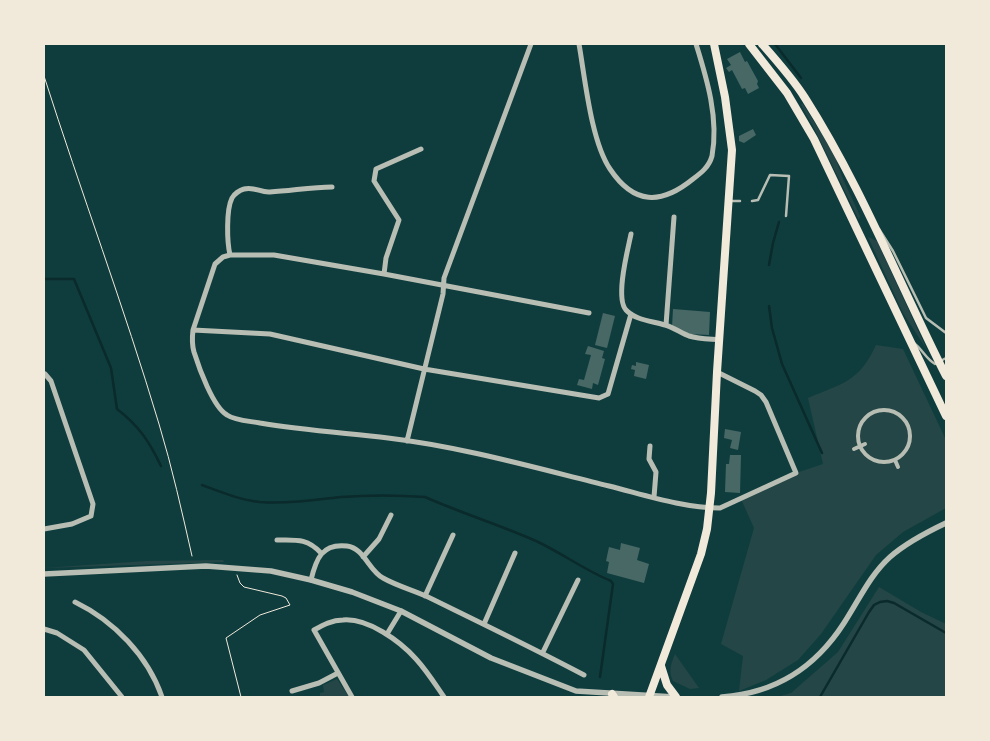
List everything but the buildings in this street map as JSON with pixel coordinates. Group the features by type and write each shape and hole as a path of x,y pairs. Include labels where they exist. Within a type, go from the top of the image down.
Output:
{"highway":[{"path":"649,697 701,554 709,508 732,150 725,97 714,44"},
{"path":"749,44 787,93 814,139 946,416"},
{"path":"762,44 804,96 832,142 943,361 946,376"},
{"path":"661,664 666,685 676,697"}],"street":[{"path":"407,440 444,278 531,44"},
{"path":"579,44 593,121 602,155 620,183 632,193 645,197 670,195 686,186 704,171 711,159 714,138 713,117 708,87 696,44"},
{"path":"384,274 386,258 399,220 374,180 374,174 376,170 421,149"},
{"path":"230,255 228,244 229,209 232,197 236,193 252,188 268,193 308,187 332,187"},
{"path":"666,325 674,217"},
{"path":"631,234 625,261 622,299 624,309 644,320 666,325 690,336 720,340"},
{"path":"589,313 274,255 230,255 223,257 215,264 193,330 192,340 194,353 200,368 219,407 227,416 294,429 407,440 512,461 654,497 709,508 720,508 796,473 766,402 761,395 717,372"},
{"path":"193,330 270,334 424,369 599,398 608,394 631,314"},
{"path":"44,529 72,524 91,516 93,504 51,381 45,374"},
{"path":"868,408 871,413"},
{"path":"882,409 890,410 905,418 911,434 910,444 906,452 895,460 881,462 872,460 860,446 858,430 861,422 871,413 882,409"},
{"path":"854,449 865,444"},
{"path":"650,446 649,459 656,472 654,497"},
{"path":"895,460 898,467"},
{"path":"363,556 379,539 391,515"},
{"path":"722,697 740,696 763,690 781,683 808,664 844,624 874,575 890,557 946,523"},
{"path":"425,596 453,535"},
{"path":"277,540 304,541 315,546 322,553"},
{"path":"311,580 314,564 324,550 338,545 350,546 363,556 374,572 382,578 425,596 543,652 584,675"},
{"path":"484,624 515,553"},
{"path":"44,574 184,566 220,566 271,571 352,592 400,611 491,658 576,690 613,696 676,697"},
{"path":"543,652 578,580"},
{"path":"75,602 94,611 127,640 156,681 162,697"},
{"path":"387,634 400,611"},
{"path":"352,697 314,630 332,621 356,621 387,634 415,657 444,697"},
{"path":"44,629 57,633 84,650 122,697"},
{"path":"292,690 319,683 338,674"}],"lane":[{"path":"752,201 758,200 770,175 789,176 786,216"},
{"path":"728,200 740,201"},
{"path":"872,220 893,251 926,318 946,333"},
{"path":"910,340 921,349 929,361 935,364 943,361"}],"path":[{"path":"44,76 159,425 179,498 192,556"},
{"path":"241,697 226,638 260,615 290,605 286,598 282,596 244,587 237,575 243,576"}],"shaded area":[{"path":"801,105 834,154 860,216 859,220"},
{"path":"868,237 877,241 927,350 903,313"},
{"path":"876,345 903,349 946,440 946,508 903,532 876,555 821,634 798,660 766,680 739,691 743,656 721,644 754,528 741,499 796,473 823,464 808,398 849,380 863,367"},
{"path":"223,560 224,562 44,568 146,561"},
{"path":"879,587 921,612 946,624 946,697 777,697 791,693 838,652"},
{"path":"675,654 699,688 690,689 673,681 670,671"},
{"path":"337,679 349,697 320,697 320,693 324,692 323,685"}],"waterway":[{"path":"775,44 801,78"},
{"path":"769,265 779,222"},
{"path":"44,279 74,279 111,368 117,409 143,434 161,466"},
{"path":"769,306 772,328 782,364 822,453"},
{"path":"202,485 238,498 260,502 290,502 362,496 425,497 536,541 611,581 613,584 600,677"},
{"path":"820,697 874,605 887,601 894,603 946,633"}]}
